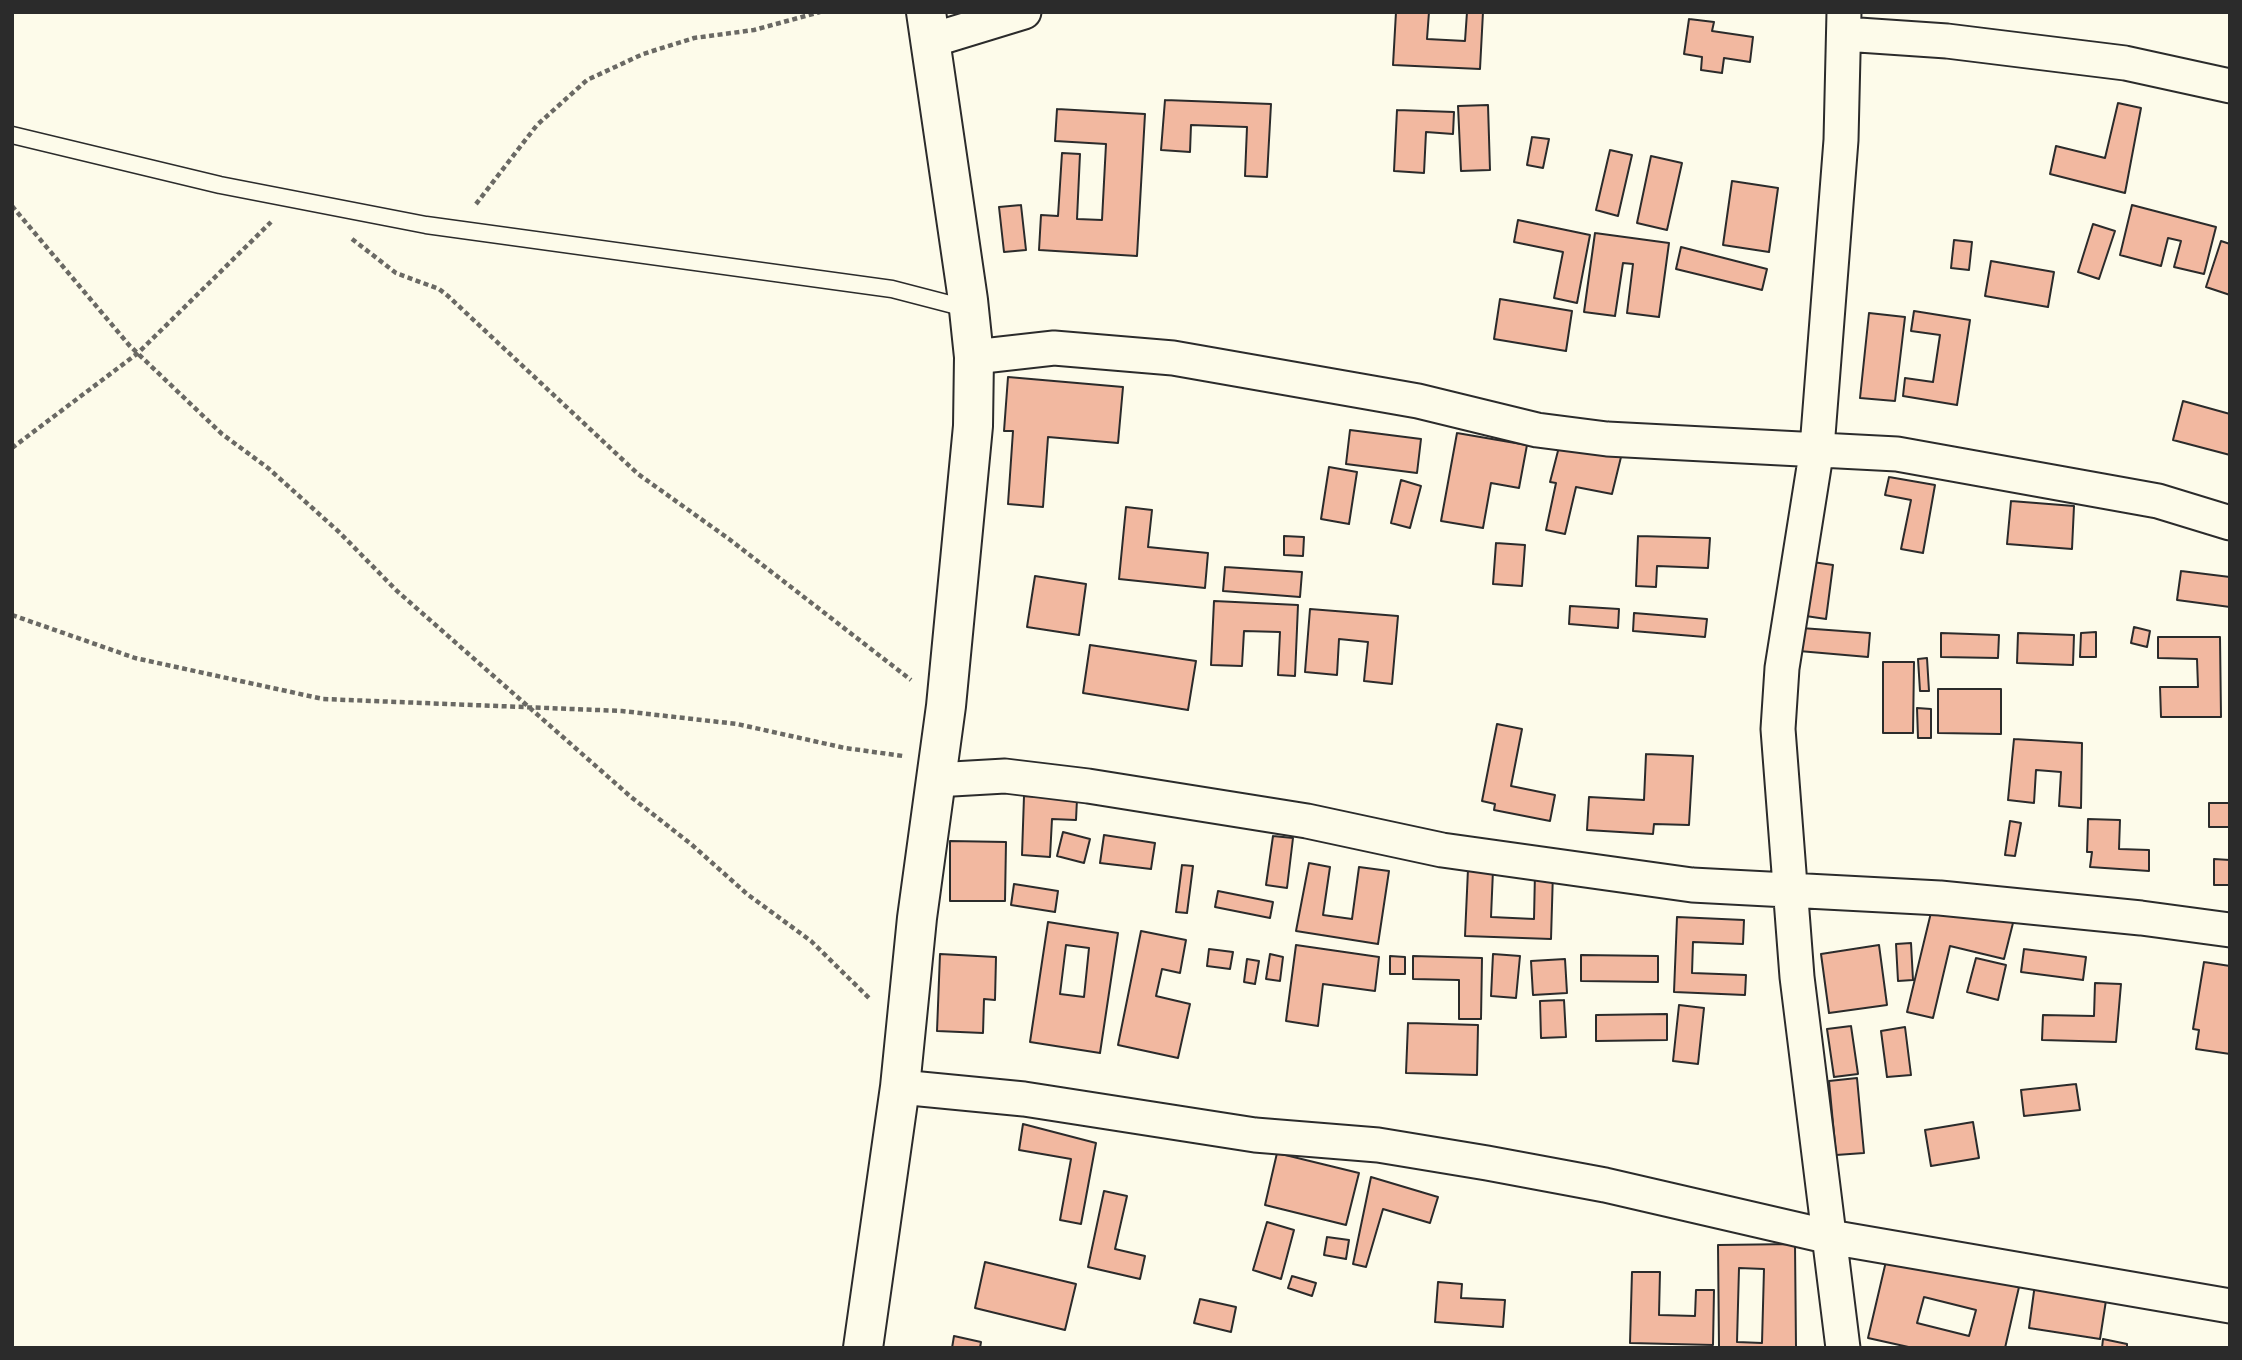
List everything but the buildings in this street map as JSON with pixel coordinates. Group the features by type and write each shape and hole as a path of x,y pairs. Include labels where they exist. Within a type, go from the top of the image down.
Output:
{"street":[{"path":"863,1348 900,1087 946,706 972,426 974,357 969,309 928,26 1024,12"},
{"path":"1843,1348 1806,1064 1778,729 1782,668 1817,448 1841,140 1844,23 1947,41 2125,63 2230,86"},
{"path":"974,357 1054,348 1173,358 1418,401 1549,431 1607,439 1896,454 2158,501 2230,523"},
{"path":"937,771 1088,786 1307,821 1442,850 1692,886 1940,898 2141,918 2230,930"},
{"path":"900,1087 1024,1099 1255,1135 1378,1145 1605,1185 1830,1237 2230,1306"}],"lane":[{"path":"12,135 294,199 450,228 892,289 969,309"}],"path":[{"path":"450,228 500,177 550,111 587,80 643,54 694,38 754,30 820,12"},
{"path":"12,447 138,353 294,199"},
{"path":"321,204 337,225 379,262 396,273 439,289 448,296 638,474 729,539 946,706"},
{"path":"12,206 138,353 222,434 268,468 339,532 397,591 631,797 691,844 747,894 811,941 847,973 905,1037"},
{"path":"12,615 135,658 323,699 529,705 699,718 845,748 937,771"}]}
